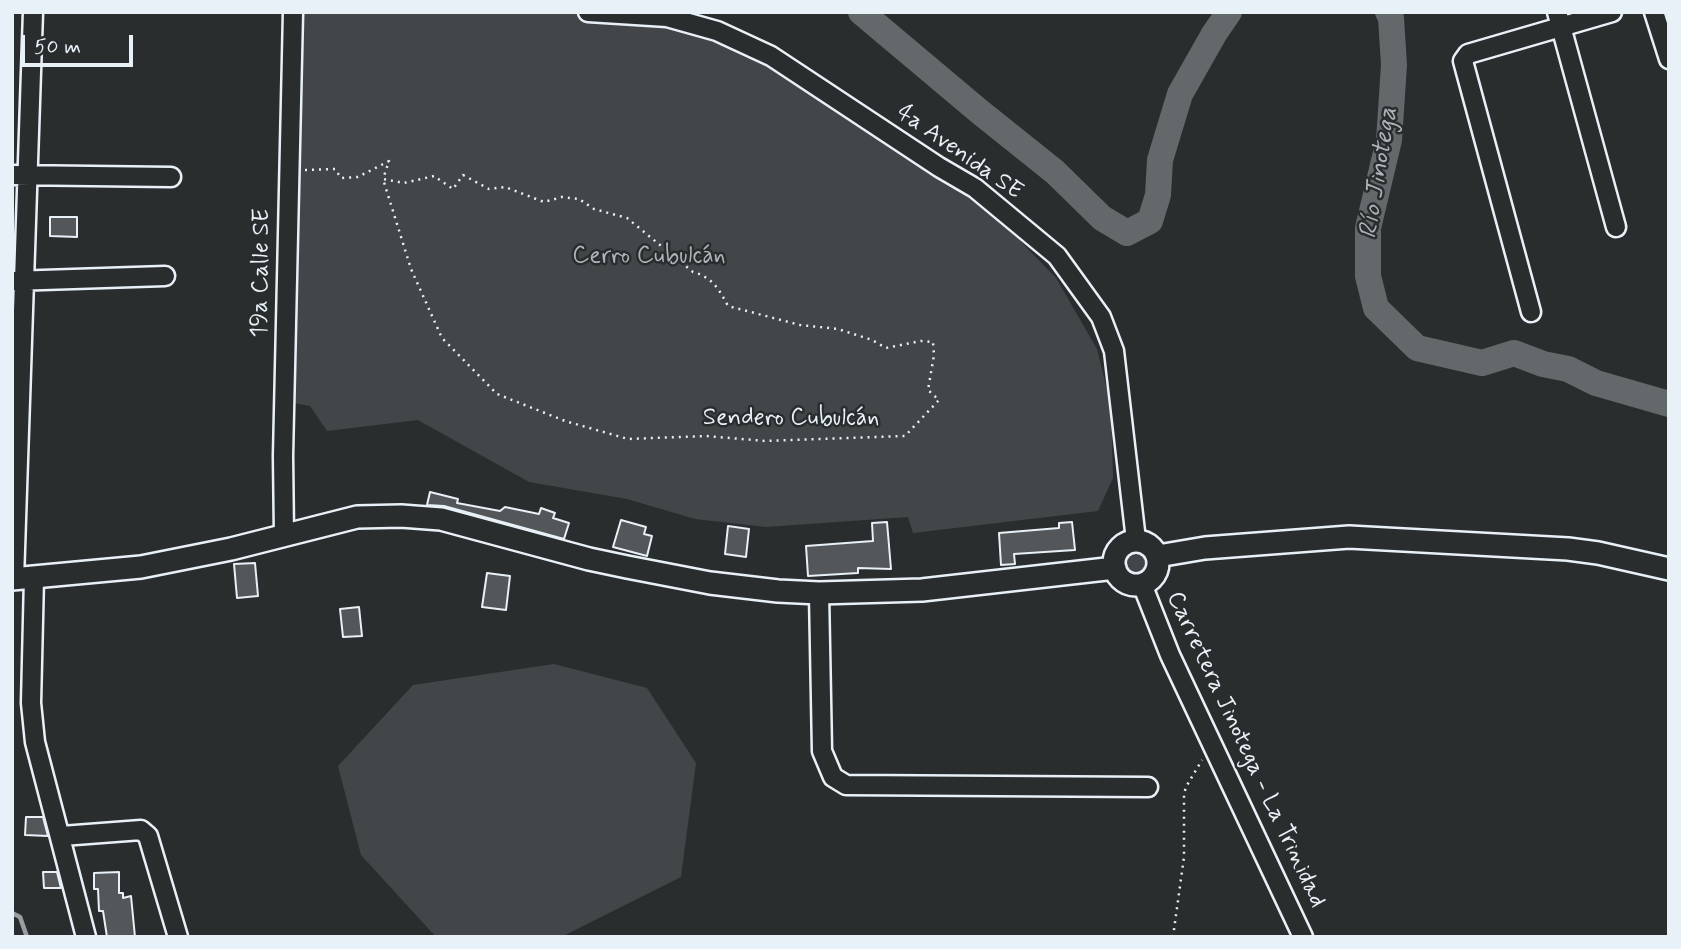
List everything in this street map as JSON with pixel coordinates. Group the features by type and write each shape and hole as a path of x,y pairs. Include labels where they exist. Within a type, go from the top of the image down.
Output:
{"main road":[{"path":"20,579 141,568 356,517 401,516 441,519 589,559 710,583 778,591 819,593 922,590 1115,568"},
{"path":"1158,556 1205,548 1349,537 1568,548 1669,569"},
{"path":"1136,540 1150,545 1158,556 1156,573 1142,584 1135,585 1122,580 1115,568 1115,554 1119,548 1136,540"}],"street":[{"path":"33,12 21,81 16,530 35,742 62,836 86,937"},
{"name":"19a Calle SE","path":"284,535 283,456 293,12"},
{"name":"4a Avenida SE","path":"588,12 667,17 717,31 771,56 975,188 1057,256 1101,317 1114,351 1136,540"},
{"path":"1531,312 1462,65 1468,54 1559,20 1612,12"},
{"path":"1654,12 1669,59"},
{"path":"1559,20 1616,227"},
{"path":"20,175 171,177"},
{"path":"18,281 165,276"},
{"name":"Carretera Jinotega - La Trinidad","path":"1142,584 1170,655 1303,937"},
{"path":"819,593 822,751 832,777 846,785 1148,788"},
{"path":"62,836 141,830 148,836 178,937"}],"path":[{"name":"Sendero Cubulcán","path":"300,170 335,169 341,178 358,177 389,161 383,179 411,269 442,338 497,394 565,421 628,439 706,436 766,441 905,436 939,400 928,390 934,355 933,342 921,341 886,348 872,340 838,329 800,324 729,306 716,284 704,275 693,272 627,218 594,209 579,199 562,197 544,202 505,187 489,189 463,175 453,189 434,176 404,183 383,179"},
{"path":"1173,937 1184,857 1184,794 1213,742"}],"green space":[{"name":"Cerro Cubulcán","path":"297,12 558,12 666,19 770,58 972,191 1056,278 1097,349 1111,406 1113,478 1098,511 913,533 908,517 766,527 695,519 627,499 529,482 418,420 327,431 310,406 287,402"},
{"path":"1136,543 1150,548 1155,562 1150,576 1136,581 1122,576 1117,562 1122,548"},
{"path":"554,664 647,688 696,763 681,877 565,935 436,937 361,855 338,766 413,685"}],"building":[{"path":"50,217 77,217 77,237 50,236"},
{"path":"430,492 458,499 457,503 500,511 505,507 539,514 541,508 555,513 553,518 569,523 564,539 444,506 427,505"},
{"path":"621,520 646,527 644,534 652,536 647,556 613,547"},
{"path":"887,522 891,569 858,568 858,573 808,576 806,546 873,541 872,523"},
{"path":"1072,522 1075,550 1014,554 1015,564 1001,565 999,533 1059,528 1059,523"},
{"path":"728,526 749,529 746,557 725,554"},
{"path":"255,563 258,596 237,598 234,564"},
{"path":"487,573 510,576 506,610 482,607"},
{"path":"359,607 362,636 343,637 340,609"},
{"path":"26,817 43,817 48,836 25,835"},
{"path":"43,872 57,872 61,888 44,888"},
{"path":"119,872 119,893 123,893 123,898 131,896 135,937 107,937 103,911 99,911 94,873"}],"waterway":[{"name":"Río Jinotega","path":"861,12 1055,172 1102,218 1127,233 1150,221 1158,195 1160,160 1180,94 1229,12"},
{"name":"Río Jinotega","path":"1388,12 1391,18 1394,65 1389,140 1368,228 1368,276 1376,308 1417,348 1482,363 1514,353 1543,364 1568,369 1596,383 1669,404"},
{"path":"12,913 20,917 27,937"}]}
